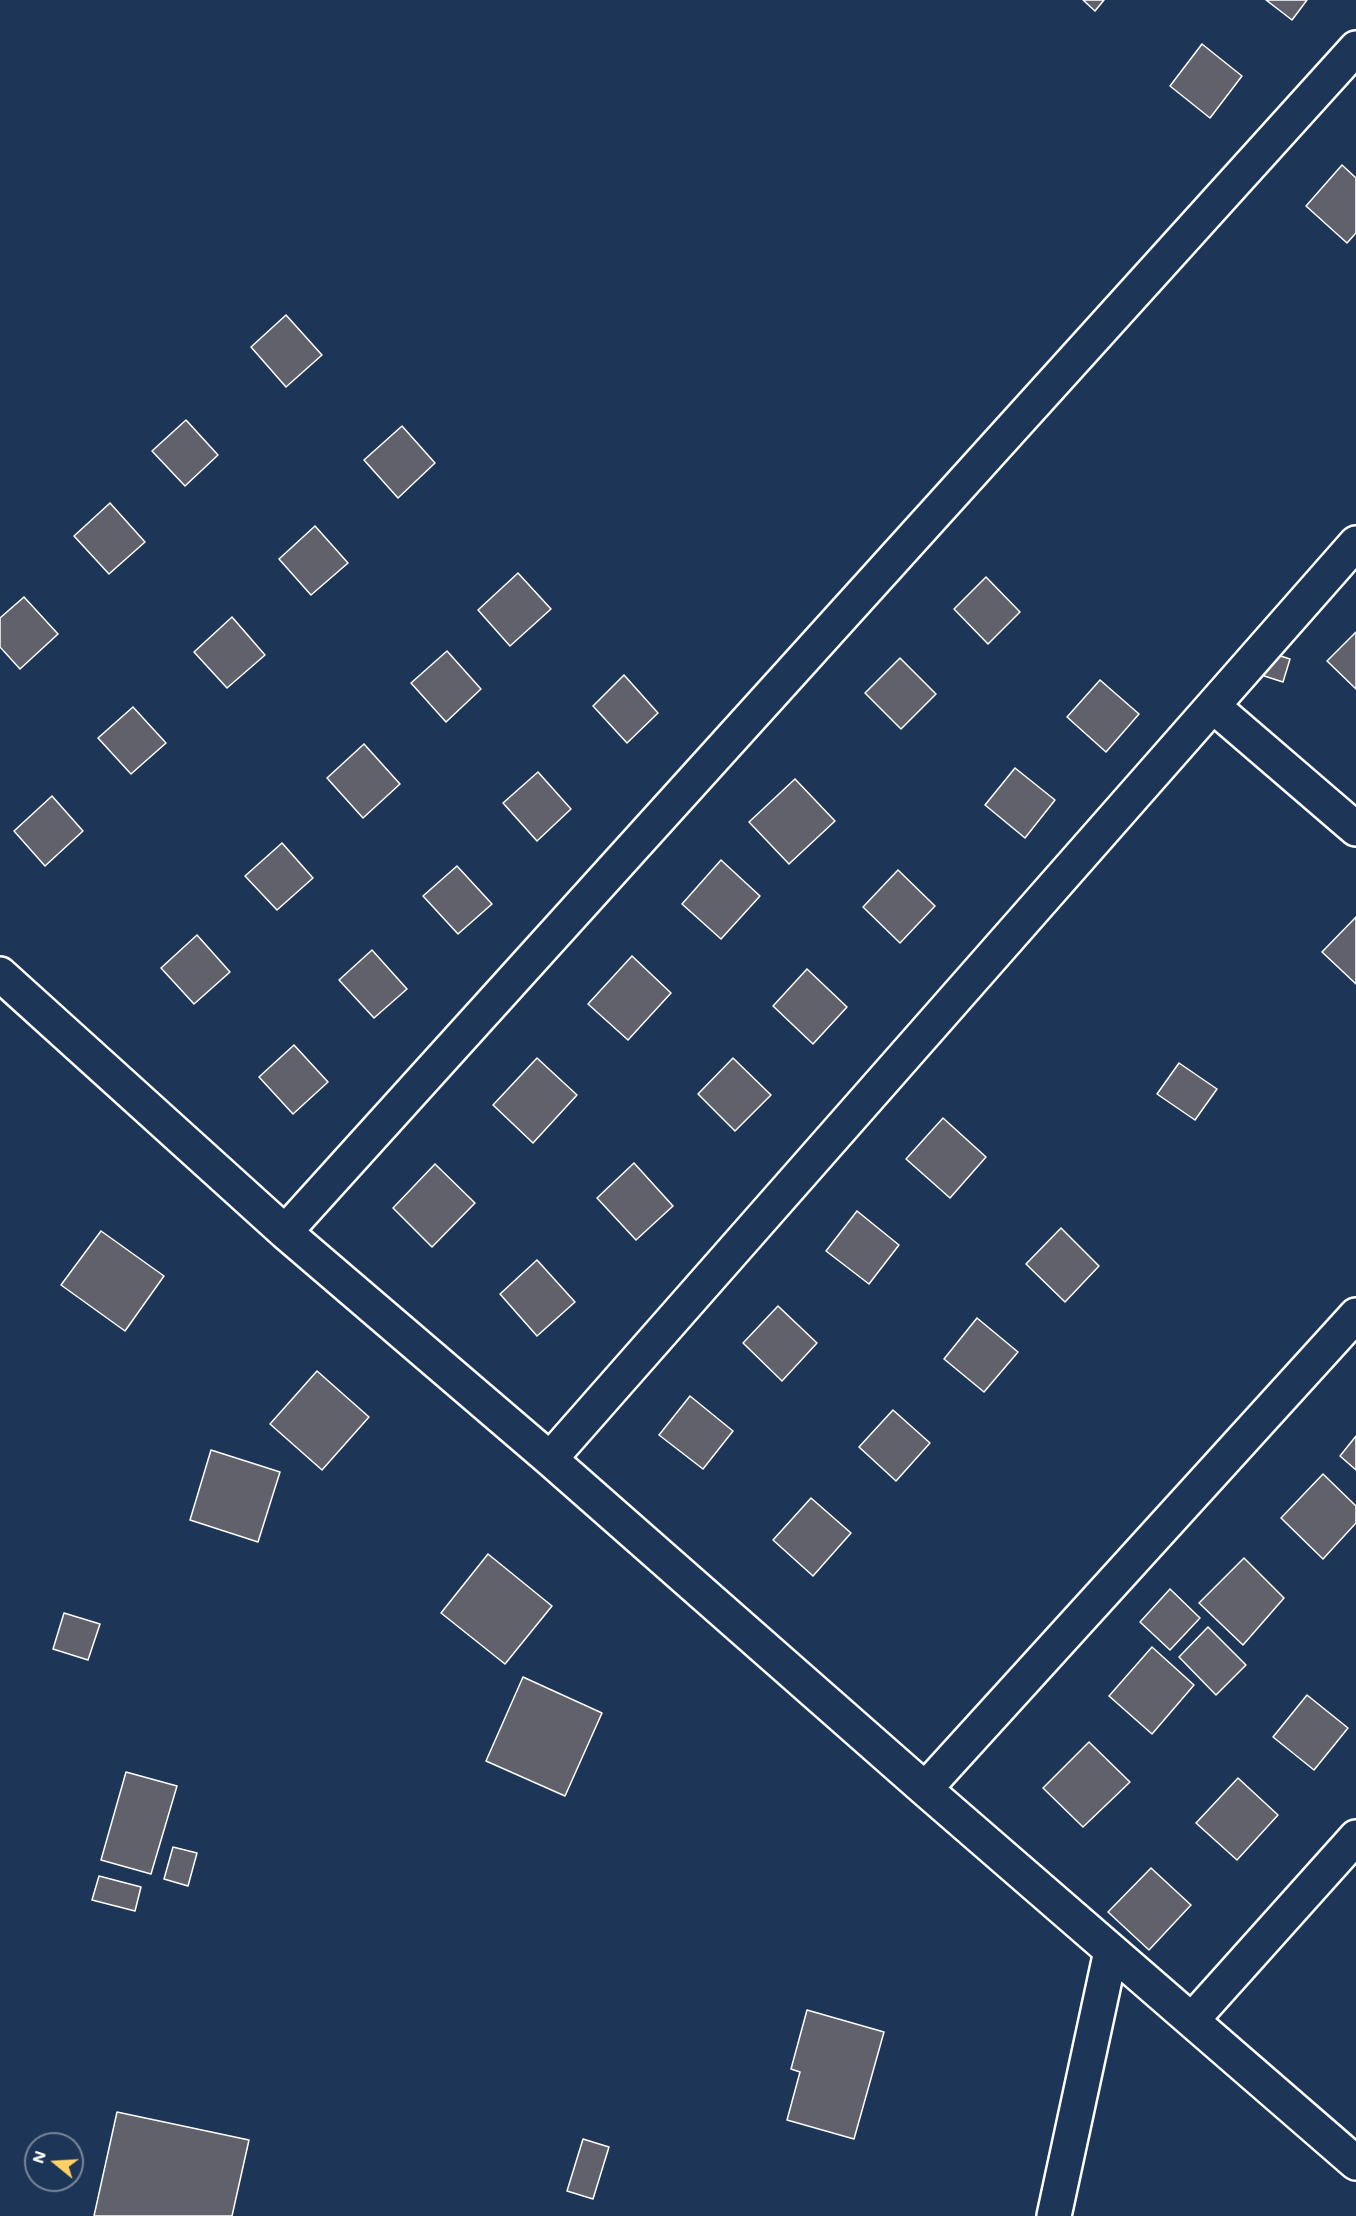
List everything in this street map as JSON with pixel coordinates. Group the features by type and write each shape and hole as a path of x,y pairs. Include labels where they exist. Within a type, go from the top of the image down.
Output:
{"street":[{"path":"285,1232 1356,48"},
{"path":"550,1459 1356,543"},
{"path":"1213,706 1356,829"},
{"path":"0,974 285,1232 550,1459 925,1789 1356,2163"},
{"path":"925,1789 1356,1315"},
{"path":"1192,2020 1356,1837"},
{"path":"1054,2216 1112,1951"}],"building":[{"path":"1083,0 1104,0 1095,11"},
{"path":"1266,0 1307,0 1292,20"},
{"path":"1202,44 1242,76 1210,118 1170,86"},
{"path":"1342,165 1356,178 1356,233 1347,243 1306,206"},
{"path":"286,315 322,355 286,387 251,347"},
{"path":"186,420 218,455 185,486 152,451"},
{"path":"402,426 435,463 398,498 364,460"},
{"path":"110,503 145,542 109,574 74,536"},
{"path":"315,526 348,563 311,595 279,559"},
{"path":"518,573 551,609 510,646 478,610"},
{"path":"986,577 1020,612 988,644 954,609"},
{"path":"24,597 58,634 20,669 0,647 0,618"},
{"path":"232,617 265,655 227,688 194,652"},
{"path":"1356,632 1356,689 1327,661"},
{"path":"447,651 481,689 446,722 411,683"},
{"path":"1265,651 1290,659 1283,682 1258,674"},
{"path":"900,658 936,694 901,729 865,693"},
{"path":"624,675 658,713 627,743 593,706"},
{"path":"1100,680 1139,714 1106,752 1067,717"},
{"path":"133,707 166,743 131,774 98,738"},
{"path":"364,744 400,784 363,818 327,778"},
{"path":"1015,768 1055,800 1025,838 985,805"},
{"path":"538,772 571,809 537,841 503,803"},
{"path":"795,779 835,821 789,864 749,822"},
{"path":"52,796 83,831 45,866 14,831"},
{"path":"282,843 313,878 277,910 245,876"},
{"path":"721,860 760,896 721,939 682,904"},
{"path":"457,866 492,904 458,934 423,896"},
{"path":"898,870 935,906 900,943 863,907"},
{"path":"1356,917 1356,984 1322,952"},
{"path":"197,935 230,972 194,1004 161,968"},
{"path":"372,950 407,989 374,1018 339,980"},
{"path":"632,956 671,993 628,1040 588,1004"},
{"path":"807,969 847,1007 813,1044 773,1006"},
{"path":"294,1045 328,1082 293,1114 259,1077"},
{"path":"537,1058 577,1095 533,1143 493,1105"},
{"path":"733,1058 771,1095 735,1131 698,1094"},
{"path":"1179,1063 1217,1089 1195,1120 1157,1094"},
{"path":"943,1118 986,1157 950,1198 906,1159"},
{"path":"634,1163 673,1206 636,1240 597,1198"},
{"path":"435,1164 475,1203 432,1247 393,1208"},
{"path":"857,1211 899,1245 869,1284 826,1251"},
{"path":"1061,1228 1099,1266 1065,1302 1026,1264"},
{"path":"101,1231 164,1276 125,1331 61,1285"},
{"path":"537,1260 575,1302 537,1336 500,1294"},
{"path":"778,1306 817,1343 782,1381 743,1343"},
{"path":"977,1318 1018,1352 984,1392 944,1359"},
{"path":"317,1371 369,1417 322,1470 270,1424"},
{"path":"690,1396 733,1431 703,1469 659,1435"},
{"path":"893,1410 930,1443 896,1481 859,1447"},
{"path":"1356,1436 1356,1470 1340,1456"},
{"path":"211,1450 280,1472 258,1542 190,1520"},
{"path":"1323,1474 1356,1506 1356,1523 1323,1559 1281,1518"},
{"path":"811,1498 851,1533 813,1576 773,1540"},
{"path":"488,1554 552,1606 505,1664 441,1613"},
{"path":"1244,1558 1284,1598 1243,1645 1199,1603"},
{"path":"1170,1589 1200,1618 1170,1650 1140,1622"},
{"path":"64,1613 100,1624 88,1660 53,1649"},
{"path":"1208,1627 1246,1665 1216,1695 1179,1657"},
{"path":"1152,1647 1194,1685 1152,1734 1109,1696"},
{"path":"523,1677 602,1713 565,1796 486,1761"},
{"path":"1307,1695 1348,1728 1314,1770 1273,1737"},
{"path":"1089,1742 1130,1782 1083,1827 1043,1788"},
{"path":"126,1772 177,1786 151,1874 101,1860"},
{"path":"1238,1778 1278,1815 1237,1860 1196,1823"},
{"path":"173,1847 197,1853 188,1886 164,1879"},
{"path":"1151,1868 1191,1905 1149,1950 1108,1912"},
{"path":"99,1876 141,1887 135,1911 92,1900"},
{"path":"807,2010 884,2032 854,2139 787,2120 800,2072 791,2069"},
{"path":"117,2112 249,2140 232,2216 94,2216"},
{"path":"583,2139 609,2147 593,2199 567,2191"}]}
